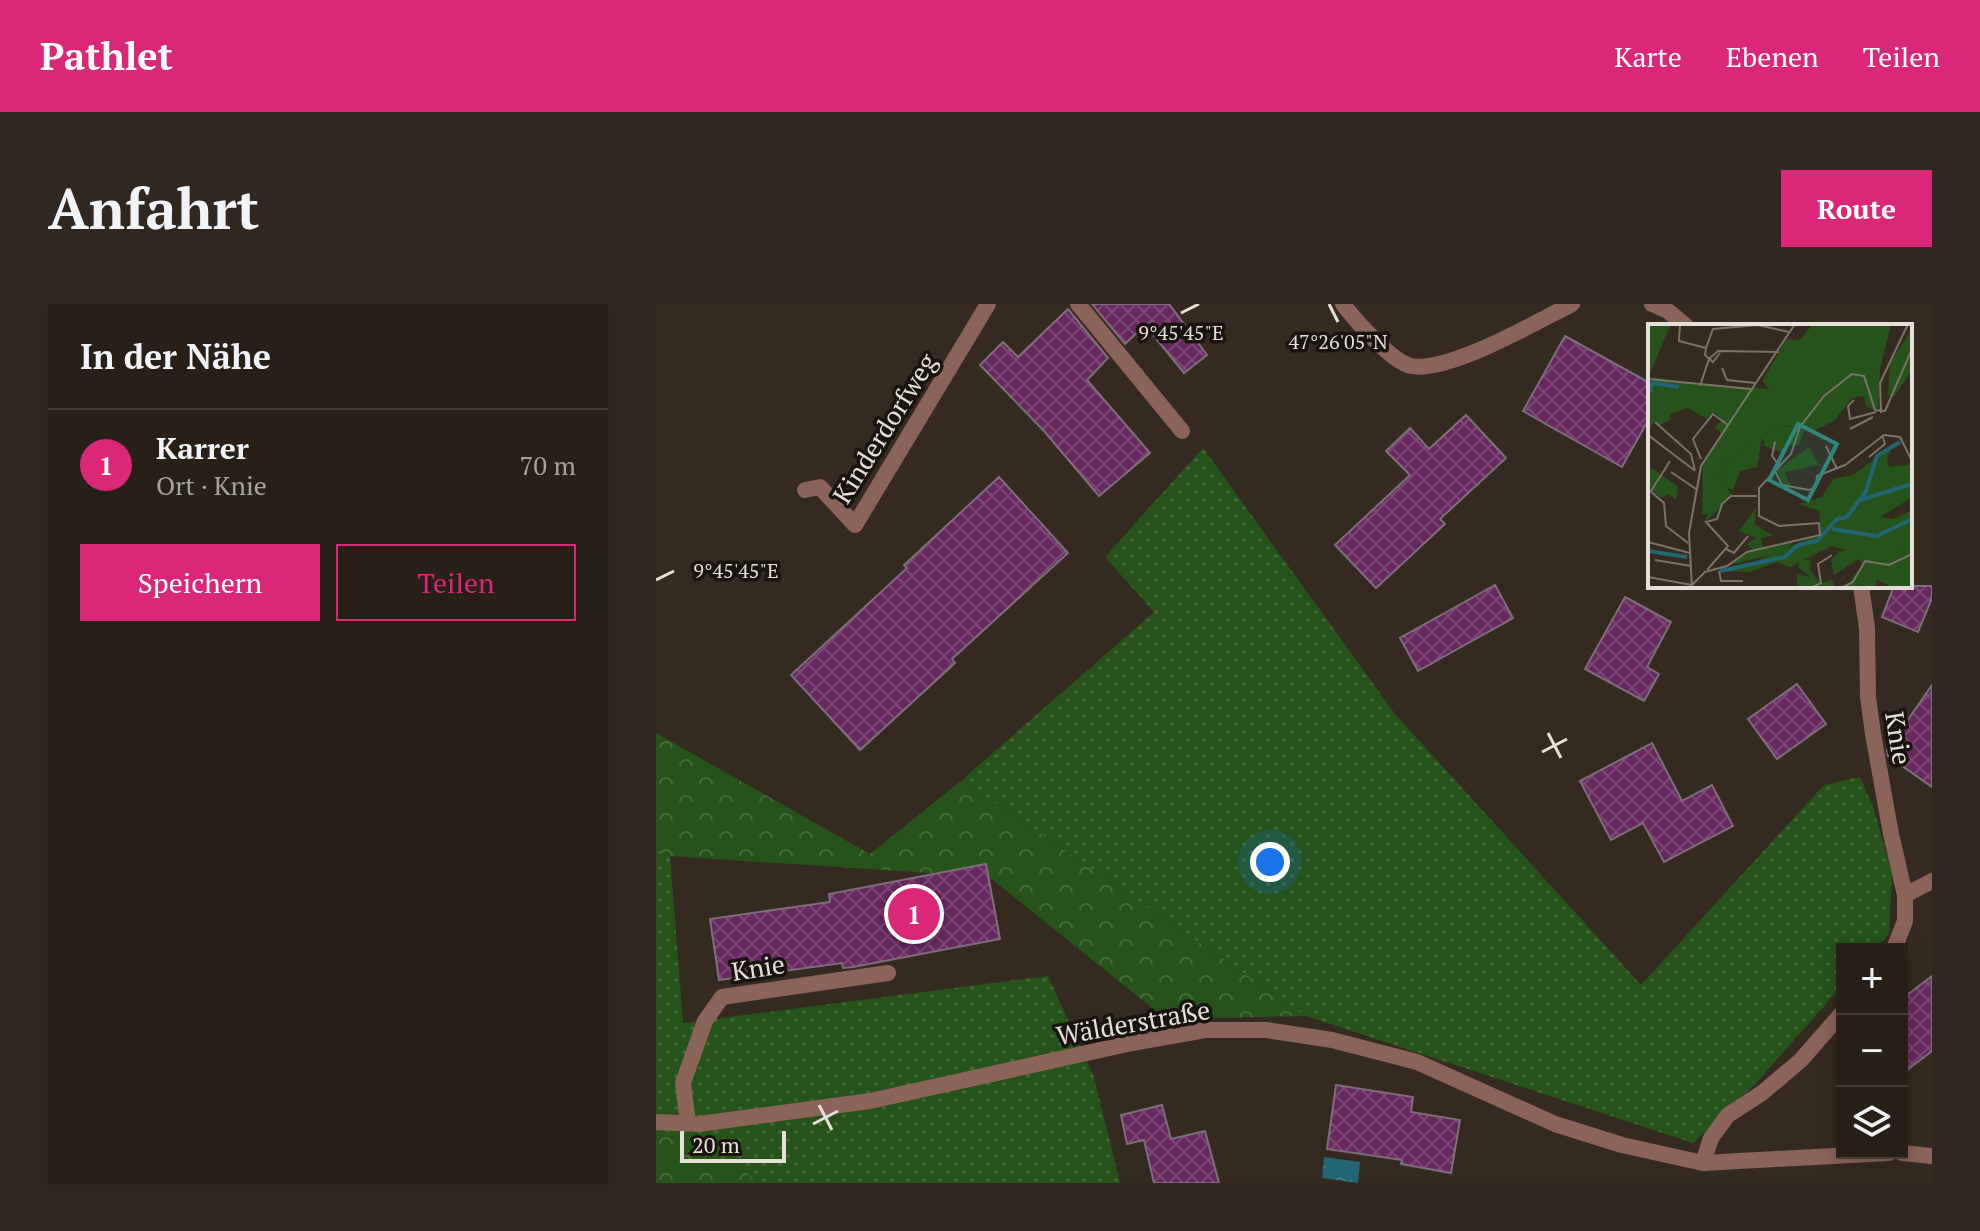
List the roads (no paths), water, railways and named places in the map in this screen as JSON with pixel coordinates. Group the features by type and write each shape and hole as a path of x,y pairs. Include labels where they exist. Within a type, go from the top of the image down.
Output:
{"street":[{"name":"Kinderdorfweg","path":"805,490 820,487 855,525 988,304"},
{"path":"1078,304 1182,431"},
{"path":"1343,304 1391,354 1410,366 1444,364 1572,304"},
{"path":"1652,304 1668,311 1684,324"},
{"name":"Knie","path":"1861,588 1873,734 1905,895 1905,921 1896,943"},
{"path":"1905,895 1932,881"},
{"name":"Knie","path":"688,1123 683,1083 705,1021 722,997 888,973"},
{"path":"1703,1163 1711,1138 1728,1115 1762,1093 1801,1060 1840,1015"},
{"name":"Wälderstraße","path":"656,1122 688,1123 870,1101 1132,1043 1205,1030 1266,1030 1332,1040 1417,1062 1555,1124 1622,1145 1703,1163 1836,1156"},
{"path":"1908,1154 1932,1156"}],"water":[{"path":"1324,1157 1360,1162 1358,1183 1322,1178"}],"place":[{"name":"Karrer","path":"914,914"}]}
